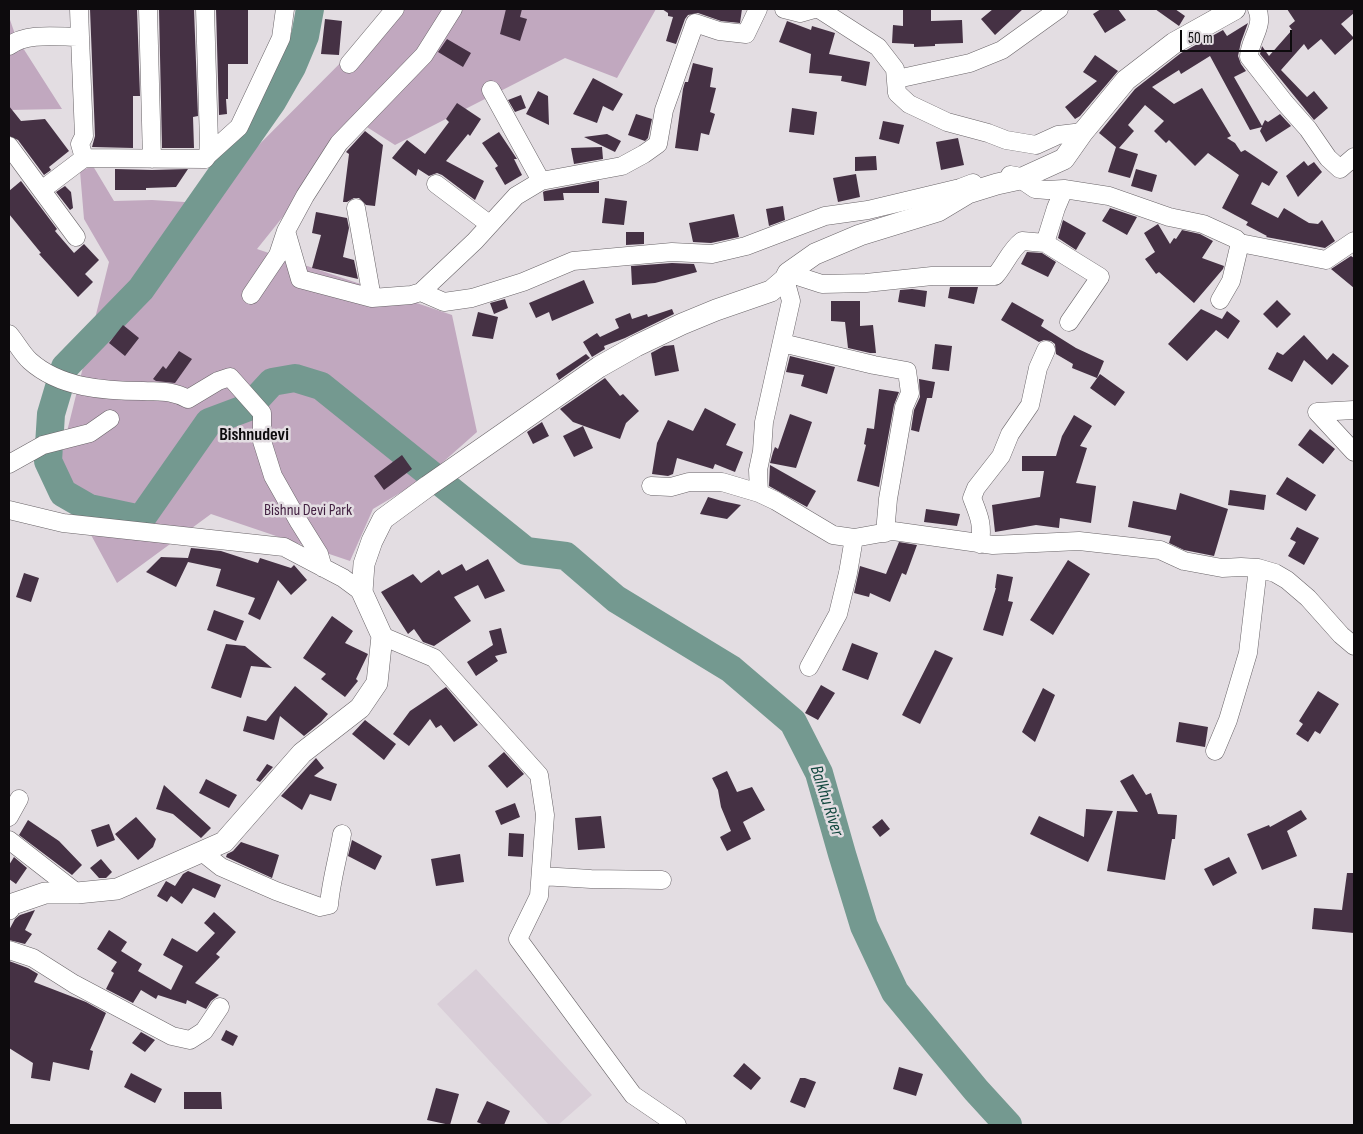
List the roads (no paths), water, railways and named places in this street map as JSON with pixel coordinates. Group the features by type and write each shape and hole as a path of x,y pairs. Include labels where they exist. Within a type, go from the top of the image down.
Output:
{"street":[{"path":"79,9 84,136 80,144 84,158"},
{"path":"148,9 152,159"},
{"path":"205,9 208,155"},
{"path":"43,189 84,158 205,159 239,127 280,38 285,9"},
{"path":"349,64 395,9"},
{"path":"251,295 278,255 286,231 305,196 339,143 424,55 454,9"},
{"path":"286,231 300,279 372,298 411,295 421,292 475,241 516,196 541,181 622,166 658,144 664,110 695,23 719,31 746,34 758,9"},
{"path":"784,9 800,13 814,9"},
{"path":"819,9 878,47 895,69 897,93 909,104 946,122 988,133 1006,140 1036,145 1058,136 1083,132"},
{"path":"897,78 970,63 1002,50 1059,9"},
{"path":"9,909 10,904 45,893 77,893 117,889 224,842 302,753 360,708 377,683 382,636 362,592 364,564 372,541 383,519 499,437 600,368 636,346 716,310 772,291 786,276 815,254 860,235 938,211 968,193 997,184 1020,180 1064,159 1083,132 1126,80 1174,43 1236,9"},
{"path":"1257,9 1260,25 1249,50 1249,57 1285,103 1308,128 1328,158 1340,169 1354,157"},
{"path":"9,46 16,40 40,37 80,37"},
{"path":"492,90 541,181"},
{"path":"9,146 43,189 59,215 76,237"},
{"path":"421,292 444,302 472,298 523,282 573,261 672,252 712,254 746,246 825,216 868,210 960,188 997,174 1016,176 1035,189 1064,189 1109,196 1169,217 1203,224 1236,239 1240,243 1326,260 1354,241"},
{"path":"436,184 489,224"},
{"path":"1045,243 1064,189"},
{"path":"356,208 372,298"},
{"path":"786,276 822,284 866,283 932,276 995,276 1002,269 1015,246 1022,241 1045,243 1100,277 1069,322"},
{"path":"1220,300 1230,281 1240,243"},
{"path":"759,492 758,470 762,451 764,422 791,301 786,276"},
{"path":"9,334 29,360 46,373 89,388 145,392 156,390 176,393 188,398 218,381 230,377 262,413 262,441 272,476 320,554 323,568"},
{"path":"782,343 907,371 910,393 904,407 888,499 885,533"},
{"path":"980,544 981,520 972,498 976,488 1001,456 1010,434 1030,404 1038,368 1046,350"},
{"path":"1354,410 1317,412 1354,452"},
{"path":"9,464 43,445 90,433 110,419"},
{"path":"651,486 671,487 689,482 722,482 759,492 834,535 854,538 893,531 980,544 1079,541 1160,550 1184,561 1222,568 1258,568 1275,573 1286,580 1308,598 1340,635 1354,646"},
{"path":"9,510 63,523 284,547 343,578 362,592"},
{"path":"809,667 838,614 854,538"},
{"path":"1215,751 1228,720 1248,653 1258,568"},
{"path":"382,636 434,658 539,775 545,815 540,896 518,939 633,1095 677,1125"},
{"path":"9,817 19,799"},
{"path":"202,852 221,867 276,891 320,906 329,905 331,882 336,868 342,834"},
{"path":"9,840 77,893"},
{"path":"541,876 662,880"},
{"path":"9,950 33,958 74,984 172,1036 190,1040 204,1031 220,1008"}],"waterway":[{"name":"Balkhu River","path":"310,9 305,36 292,67 272,102 141,289 65,367 51,414 48,461 63,493 89,508 141,519 209,422 249,407 272,382 295,378 321,386 526,551 566,556 616,599 731,669 793,722 819,773 864,926 895,992 976,1090 1008,1125"}],"district":[{"name":"Bishnudevi","path":"254,435"}],"park label":[{"name":"Bishnu Devi Park","path":"308,511"}]}
